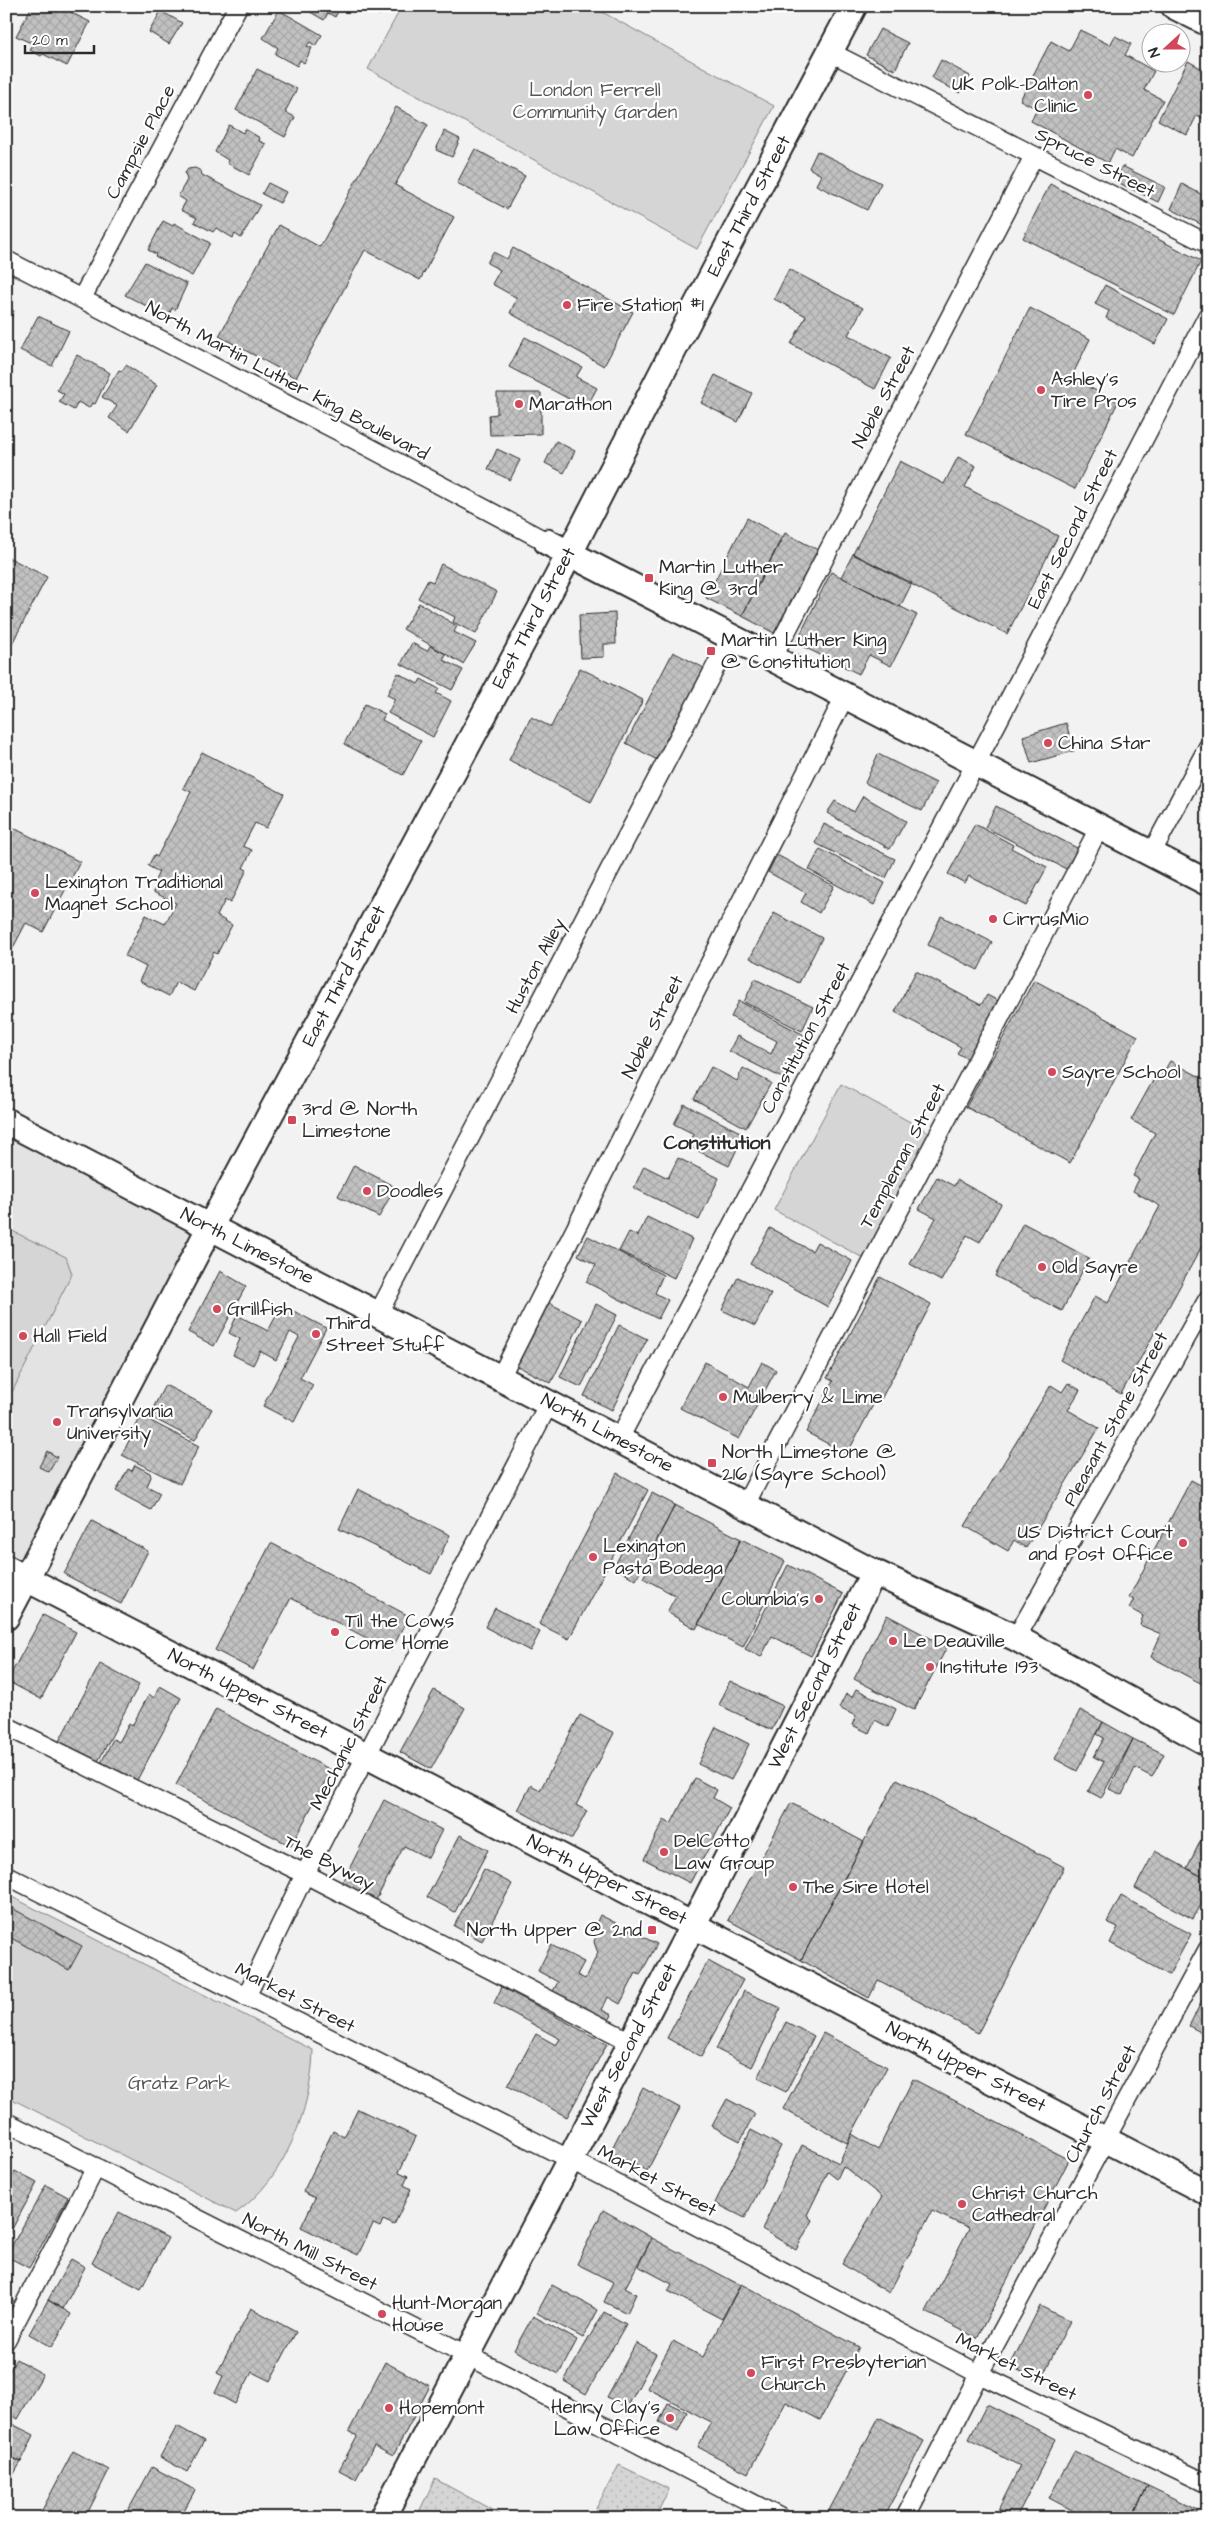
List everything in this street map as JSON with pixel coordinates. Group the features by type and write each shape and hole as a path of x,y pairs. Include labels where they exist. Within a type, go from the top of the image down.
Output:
{"main road":[{"name":"East Third Street","path":"6,1616 16,1573 210,1227 557,548 854,6"},
{"path":"1174,6 1208,23"},
{"path":"557,548 1208,883"},
{"name":"North Limestone","path":"6,1121 874,1572 1016,1638 1208,1743"},
{"name":"West Second Street","path":"382,2518 693,1925 874,1572"},
{"name":"North Upper Street","path":"16,1573 1208,2193"}],"street":[{"name":"Campsie Place","path":"82,298 238,6"},
{"name":"Spruce Street","path":"830,52 1208,244"},
{"name":"Noble Street","path":"772,658 1034,156"},
{"name":"North Martin Luther King Boulevard","path":"6,260 344,434 557,548"},
{"name":"East Second Street","path":"975,763 1208,315"},
{"name":"Huston Alley","path":"378,1314 731,637"},
{"name":"Noble Street","path":"500,1378 845,696"},
{"path":"1152,854 1208,747"},
{"name":"Constitution Street","path":"619,1439 975,763"},
{"name":"Templeman Street","path":"745,1505 1099,828"},
{"name":"Pleasant Stone Street","path":"1016,1638 1208,1299"},
{"name":"Mechanic Street","path":"246,1997 305,1874 549,1403"},
{"name":"The Byway","path":"6,1726 305,1874 632,2042"},
{"name":"Market Street","path":"6,1874 246,1997 570,2159 979,2374 1208,2484"},
{"name":"Church Street","path":"905,2518 979,2374 1208,1949"},
{"name":"North Mill Street","path":"6,2122 467,2354 781,2518"},
{"path":"6,2340 96,2167"}],"shaded area":[{"name":"Transylvania University","path":"6,1123 210,1227 6,1616"}],"green space":[{"name":"London Ferrell Community Garden","path":"402,6 591,6 774,106 697,249 368,69"},
{"path":"841,1084 932,1134 865,1259 774,1210"},
{"name":"Hall Field","path":"6,1228 66,1257 72,1274 9,1398 6,1399"},
{"name":"Gratz Park","path":"6,1894 313,2050 307,2095 301,2118 282,2162 253,2199 236,2213 6,2096"},
{"path":"619,2465 669,2489 655,2518 591,2518"},
{"path":"435,2479 507,2518 416,2518"}],"building":[{"path":"32,6 73,6 70,12 90,22 67,66 30,50 33,44 16,36"},
{"path":"306,6 341,6 335,17 328,13 324,20 307,10 309,8"},
{"path":"366,6 385,6 380,15"},
{"path":"279,10 322,35 315,46 310,42 307,46 312,48 304,63 300,60 297,66 275,54 278,48 263,38"},
{"path":"161,11 182,23 169,44 149,32"},
{"path":"880,29 908,43 895,70 866,55"},
{"name":"UK Polk-Dalton Clinic","path":"1080,30 1110,45 1115,36 1131,44 1125,55 1142,64 1142,72 1153,72 1144,90 1163,100 1132,158 1115,149 1108,163 1031,121 1037,109 1020,100 1051,41 1069,51"},
{"path":"941,60 970,76 960,93 932,78"},
{"path":"1192,63 1208,72 1208,121 1197,115 1187,135 1158,120 1182,72 1192,72"},
{"path":"257,69 297,89 285,112 295,117 285,137 236,110"},
{"path":"396,107 428,125 395,185 454,217 420,280 365,250 296,378 219,336 279,225 320,247"},
{"path":"229,125 243,133 245,129 260,138 259,141 266,144 249,175 227,163 228,160 215,152"},
{"path":"444,131 460,139 452,157 436,150"},
{"path":"475,149 525,176 507,209 457,183"},
{"path":"817,151 881,183 867,210 816,185 821,175 809,168"},
{"path":"1122,166 1165,187 1158,202 1115,181"},
{"path":"195,168 201,171 202,175 260,205 241,238 235,234 233,238 216,228 213,232 194,222 197,218 181,210 186,201 178,196 187,180 185,173 188,169"},
{"path":"268,183 286,192 280,203 262,194"},
{"path":"1050,184 1201,261 1174,315 1023,238"},
{"path":"1182,184 1208,198 1208,228 1171,209"},
{"path":"163,221 173,226 174,223 210,243 192,276 155,256 156,254 148,250"},
{"name":"Fire Station #1","path":"513,248 633,312 604,366 510,313 517,298 492,284 500,270 487,263 493,252 507,259"},
{"path":"145,262 187,284 175,310 172,308 168,317 125,295"},
{"path":"789,269 863,308 848,335 891,358 875,389 791,344 806,316 774,299"},
{"path":"1105,285 1168,319 1155,344 1106,318 1109,311 1095,304"},
{"path":"6,307 14,311 7,327 6,336"},
{"name":"Ashley's Tire Pros","path":"1030,308 1090,339 1071,378 1118,402 1075,489 966,434"},
{"path":"38,316 69,331 52,366 20,350"},
{"path":"525,337 582,367 576,377 597,388 586,408 509,367"},
{"path":"77,355 110,373 95,404 92,403 89,408 78,402 74,410 59,402 64,394 57,390"},
{"path":"126,365 157,385 129,431 109,418 117,406 102,397 119,370 122,371"},
{"path":"715,375 752,393 738,422 701,403"},
{"name":"Marathon","path":"497,393 541,393 541,434 490,435 489,415 497,414"},
{"path":"556,441 575,451 564,473 545,463"},
{"name":"Marathon","path":"497,449 520,460 510,480 488,469"},
{"path":"958,457 976,466 965,487 1058,536 1007,634 853,554 900,461 944,484"},
{"path":"747,518 782,537 742,616 706,598"},
{"path":"785,533 818,550 774,633 742,616"},
{"path":"853,554 912,583 900,607 841,577"},
{"path":"6,556 47,577 6,655"},
{"path":"441,564 497,592 476,634 453,622 455,617 418,598 428,580 433,582"},
{"path":"831,572 917,615 891,666 869,655 859,674 796,643"},
{"path":"419,603 457,626 454,632 476,643 463,664 403,629"},
{"path":"615,613 616,644 604,644 604,657 581,658 579,615"},
{"path":"412,643 427,651 430,646 446,654 443,660 463,670 452,690 401,664"},
{"path":"673,652 706,669 659,761 626,743"},
{"path":"580,668 643,700 591,802 509,760 531,717 551,727"},
{"path":"398,673 418,684 421,679 439,689 436,693 451,701 433,737 388,713 395,699 387,695"},
{"path":"365,704 385,714 382,720 421,741 403,775 344,744"},
{"name":"China Star","path":"1066,723 1074,751 1031,763 1023,736"},
{"path":"202,752 284,794 266,828 255,823 243,846 252,850 243,868 247,870 230,903 225,900 217,916 232,925 217,954 214,952 194,991 176,982 169,996 139,981 146,967 125,956 146,915 165,924 176,903 153,892 157,885 153,884 159,872 148,866 154,855 157,857 191,792 183,788"},
{"path":"878,754 936,783 922,811 865,783"},
{"path":"863,796 906,821 890,849 827,813 835,801 854,812"},
{"path":"996,806 1081,850 1070,871 985,827"},
{"name":"Lexington Traditional Magnet School","path":"6,824 80,862 43,932 26,923 6,961"},
{"path":"824,824 895,859 886,878 815,843"},
{"path":"975,824 1013,845 1011,848 1047,867 1026,906 969,876 965,883 948,874"},
{"path":"1208,835 1208,854 1201,850"},
{"path":"820,849 885,883 874,905 809,870"},
{"path":"777,855 834,886 819,913 801,902 806,893 768,872"},
{"path":"774,913 822,938 799,983 750,958"},
{"path":"941,916 992,942 978,970 928,945"},
{"path":"916,971 981,1005 987,995 1004,1004 973,1062 957,1053 961,1047 895,1012"},
{"path":"755,979 813,1007 802,1031 744,1002"},
{"name":"Sayre School","path":"1034,980 1138,1036 1070,1163 966,1107"},
{"path":"739,1001 806,1036 784,1079 729,1051 737,1036 771,1054 777,1041 731,1017"},
{"path":"1170,1061 1208,1081 1208,1235 1121,1394 1060,1360 1095,1296 1108,1303 1160,1206 1133,1191 1139,1179 1133,1176 1155,1133 1131,1120 1155,1077 1159,1080"},
{"path":"711,1067 737,1081 743,1068 771,1083 746,1128 694,1099"},
{"path":"684,1104 744,1134 729,1166 688,1146 694,1134 674,1124"},
{"path":"678,1158 719,1178 699,1220 634,1188 644,1166 668,1178"},
{"name":"Doodles","path":"354,1165 395,1187 379,1217 338,1196"},
{"path":"937,1177 954,1186 957,1180 1001,1204 980,1242 967,1235 941,1281 910,1264 936,1218 919,1209"},
{"path":"647,1217 692,1239 674,1278 619,1251 629,1232 638,1236"},
{"name":"Old Sayre","path":"1023,1223 1089,1258 1062,1311 995,1276"},
{"path":"770,1228 812,1251 817,1242 852,1261 828,1307 750,1264"},
{"path":"588,1236 663,1275 655,1293 668,1300 658,1319 586,1282 596,1265 578,1255"},
{"name":"Grillfish","path":"220,1271 246,1286 214,1346 188,1332"},
{"path":"738,1277 771,1294 755,1326 722,1310"},
{"path":"880,1277 931,1304 878,1405 874,1403 847,1454 806,1432 833,1381 827,1378"},
{"path":"547,1302 582,1320 551,1383 515,1365"},
{"path":"596,1304 617,1315 581,1387 560,1377"},
{"path":"282,1305 326,1328 300,1378 313,1385 294,1422 263,1406 299,1337 290,1332 276,1360 260,1351 253,1365 233,1355 240,1339 229,1333 237,1315 268,1331"},
{"path":"619,1325 647,1339 612,1410 584,1396"},
{"name":"Mulberry & Lime","path":"705,1362 749,1387 762,1362 776,1370 739,1439 680,1408"},
{"path":"1068,1383 1080,1390 1068,1410 1099,1428 1026,1548 1014,1540 1008,1551 965,1526 1051,1385 1062,1392"},
{"path":"165,1385 212,1409 195,1440 149,1416"},
{"path":"141,1416 199,1446 180,1484 122,1455"},
{"path":"47,1451 57,1457 49,1472 39,1467"},
{"path":"135,1465 150,1473 151,1477 147,1486 160,1493 151,1510 116,1491 128,1469 132,1471"},
{"name":"Lexington Pasta Bodega","path":"617,1473 648,1490 569,1639 539,1624"},
{"name":"US District Court and Post Office","path":"1191,1480 1208,1489 1208,1687 1151,1657 1161,1634 1140,1625 1143,1616 1129,1608 1134,1599 1129,1597"},
{"path":"358,1489 450,1535 431,1574 339,1529"},
{"path":"652,1493 675,1505 636,1580 614,1567"},
{"path":"675,1505 741,1539 696,1629 667,1612 676,1596 643,1578 655,1555 651,1551"},
{"path":"92,1521 148,1551 121,1604 64,1574"},
{"path":"741,1539 785,1561 743,1647 698,1624"},
{"path":"271,1543 409,1616 391,1651 291,1598 253,1670 215,1650"},
{"path":"788,1565 843,1594 811,1656 772,1636 761,1657 745,1649"},
{"path":"495,1608 540,1632 530,1651 485,1627"},
{"path":"43,1615 76,1632 41,1699 7,1681"},
{"path":"887,1615 947,1647 914,1710 854,1679"},
{"path":"100,1664 139,1685 96,1765 57,1745"},
{"path":"730,1681 783,1706 772,1730 719,1705"},
{"path":"160,1686 181,1698 136,1782 101,1763 113,1739 119,1742 129,1724 132,1726 149,1694 154,1698"},
{"path":"856,1689 896,1709 888,1727 875,1720 869,1733 852,1725 856,1716 839,1708 846,1694 852,1697"},
{"path":"434,1690 465,1708 431,1769 400,1752"},
{"path":"216,1709 331,1770 291,1846 176,1785"},
{"path":"1080,1710 1103,1722 1077,1771 1055,1759"},
{"path":"580,1715 614,1733 576,1805 587,1811 572,1839 518,1810 531,1785 540,1790"},
{"path":"1103,1722 1133,1739 1101,1798 1088,1791 1104,1762 1094,1757 1104,1738 1097,1734"},
{"path":"716,1727 749,1744 731,1780 698,1764"},
{"path":"1133,1739 1164,1754 1152,1777 1135,1768 1122,1795 1109,1789"},
{"path":"695,1778 717,1790 713,1798 730,1808 690,1883 644,1859 664,1820 671,1824"},
{"path":"897,1779 1064,1867 978,2033 878,1980 869,1998 801,1960"},
{"path":"384,1800 442,1830 428,1858 404,1846 373,1906 339,1889"},
{"name":"The Sire Hotel","path":"791,1803 864,1842 801,1960 728,1920"},
{"path":"1205,1832 1208,1833 1208,1880 1187,1868"},
{"path":"460,1835 488,1850 455,1912 427,1897"},
{"path":"1155,1851 1208,1880 1208,1892 1193,1919 1135,1888"},
{"path":"484,1869 512,1884 482,1941 454,1926"},
{"path":"1121,1896 1191,1934 1169,1975 1110,1943 1118,1927 1107,1922"},
{"path":"8,1906 82,1946 69,1970 6,1935"},
{"path":"600,1915 657,1944 640,1975 636,1973 620,2004 608,1997 602,2010 612,2015 608,2022 552,1993 558,1982 538,1971 551,1945 584,1962 577,1975 585,1979 598,1953 594,1942 596,1935 602,1932 594,1928"},
{"path":"708,1961 743,1980 701,2057 667,2038"},
{"path":"502,1987 607,2044 567,2117 508,2085 536,2034 556,2045 560,2039 494,2003"},
{"path":"744,1991 781,2008 752,2067 716,2049"},
{"path":"1204,1997 1208,1999 1208,2036 1189,2026"},
{"path":"786,2022 814,2036 786,2092 758,2078"},
{"path":"823,2033 887,2067 847,2143 783,2109"},
{"name":"Christ Church Cathedral","path":"913,2079 1069,2160 977,2338 926,2312 969,2228 932,2211 889,2293 842,2264 882,2197 843,2166 837,2179 828,2172 807,2215 812,2220 796,2250 762,2229 802,2145 839,2163 852,2134 878,2150"},
{"path":"643,2088 680,2108 647,2171 610,2152"},
{"path":"727,2099 755,2114 740,2141 712,2126"},
{"path":"358,2109 416,2137 399,2172 408,2176 404,2185 411,2189 394,2225 383,2220 380,2227 373,2224 358,2255 301,2227 315,2198 303,2192 333,2131 344,2137"},
{"path":"751,2130 781,2146 745,2218 715,2203"},
{"path":"15,2171 37,2183 6,2240 6,2187"},
{"path":"46,2185 68,2197 29,2268 6,2256"},
{"path":"603,2210 652,2238 625,2288 636,2294 627,2313 604,2302 613,2282 577,2264"},
{"path":"119,2212 168,2238 141,2289 92,2263"},
{"path":"652,2238 740,2285 722,2319 668,2291 672,2284 638,2266"},
{"path":"71,2259 85,2267 63,2309 48,2300"},
{"name":"First Presbyterian Church","path":"741,2284 859,2347 820,2420 786,2402 748,2473 698,2447 711,2422 647,2388 673,2341 703,2357"},
{"path":"552,2285 598,2310 583,2338 537,2313"},
{"path":"6,2297 15,2302 6,2318"},
{"path":"48,2300 71,2314 52,2347 29,2334"},
{"path":"1040,2306 1070,2321 1040,2381 1010,2366"},
{"path":"251,2308 296,2332 270,2381 252,2372 235,2404 215,2393 223,2376 217,2373"},
{"path":"604,2312 626,2324 586,2394 564,2381"},
{"path":"533,2316 577,2340 559,2374 514,2350"},
{"path":"636,2343 656,2354 627,2408 607,2397"},
{"path":"16,2359 43,2374 18,2419 6,2413 6,2378"},
{"name":"Hopemont","path":"385,2362 430,2386 393,2456 374,2446 356,2479 339,2470 357,2436 349,2431"},
{"path":"668,2403 687,2412 678,2431 659,2422"},
{"path":"987,2404 1056,2439 1016,2518 998,2510 1020,2466 969,2439"},
{"path":"879,2417 924,2441 883,2518 835,2518 827,2514"},
{"path":"6,2421 34,2435 21,2462 6,2455"},
{"path":"177,2426 204,2441 187,2472 160,2457"},
{"path":"73,2451 109,2470 85,2518 38,2518"},
{"path":"1074,2451 1148,2486 1131,2518 1087,2518 1049,2498"},
{"path":"6,2455 21,2462 6,2487"},
{"path":"152,2467 195,2490 180,2518 124,2518"},
{"path":"1148,2486 1198,2510 1195,2518 1131,2518"}],"place":[{"name":"UK Polk-Dalton Clinic","path":"1088,95"},
{"name":"Fire Station #1","path":"567,305"},
{"name":"Ashley's Tire Pros","path":"1041,390"},
{"name":"Marathon","path":"519,404"},
{"name":"Martin Luther King @ 3rd","path":"649,578"},
{"name":"Martin Luther King @ Constitution","path":"711,651"},
{"name":"China Star","path":"1048,743"},
{"name":"Lexington Traditional Magnet School","path":"35,893"},
{"name":"CirrusMio","path":"993,919"},
{"name":"Sayre School","path":"1052,1072"},
{"name":"3rd @ North Limestone","path":"292,1120"},
{"name":"Doodles","path":"367,1191"},
{"name":"Old Sayre","path":"1042,1267"},
{"name":"Grillfish","path":"217,1309"},
{"name":"Third Street Stuff","path":"316,1334"},
{"name":"Hall Field","path":"23,1336"},
{"name":"Mulberry & Lime","path":"723,1397"},
{"name":"Transylvania University","path":"57,1422"},
{"name":"North Limestone @ 216 (Sayre School)","path":"712,1463"},
{"name":"US District Court and Post Office","path":"1183,1543"},
{"name":"Lexington Pasta Bodega","path":"593,1557"},
{"name":"Columbia's","path":"819,1599"},
{"name":"Til the Cows Come Home","path":"335,1632"},
{"name":"Le Deauville","path":"893,1641"},
{"name":"Institute 193","path":"930,1667"},
{"name":"DelCotto Law Group","path":"664,1852"},
{"name":"The Sire Hotel","path":"793,1887"},
{"name":"North Upper @ 2nd","path":"652,1930"},
{"name":"Christ Church Cathedral","path":"962,2204"},
{"name":"Hunt-Morgan House","path":"382,2314"},
{"name":"First Presbyterian Church","path":"751,2373"},
{"name":"Hopemont","path":"389,2408"},
{"name":"Henry Clay's Law Office","path":"670,2418"}],"district":[{"name":"Constitution","path":"717,1143"}]}
